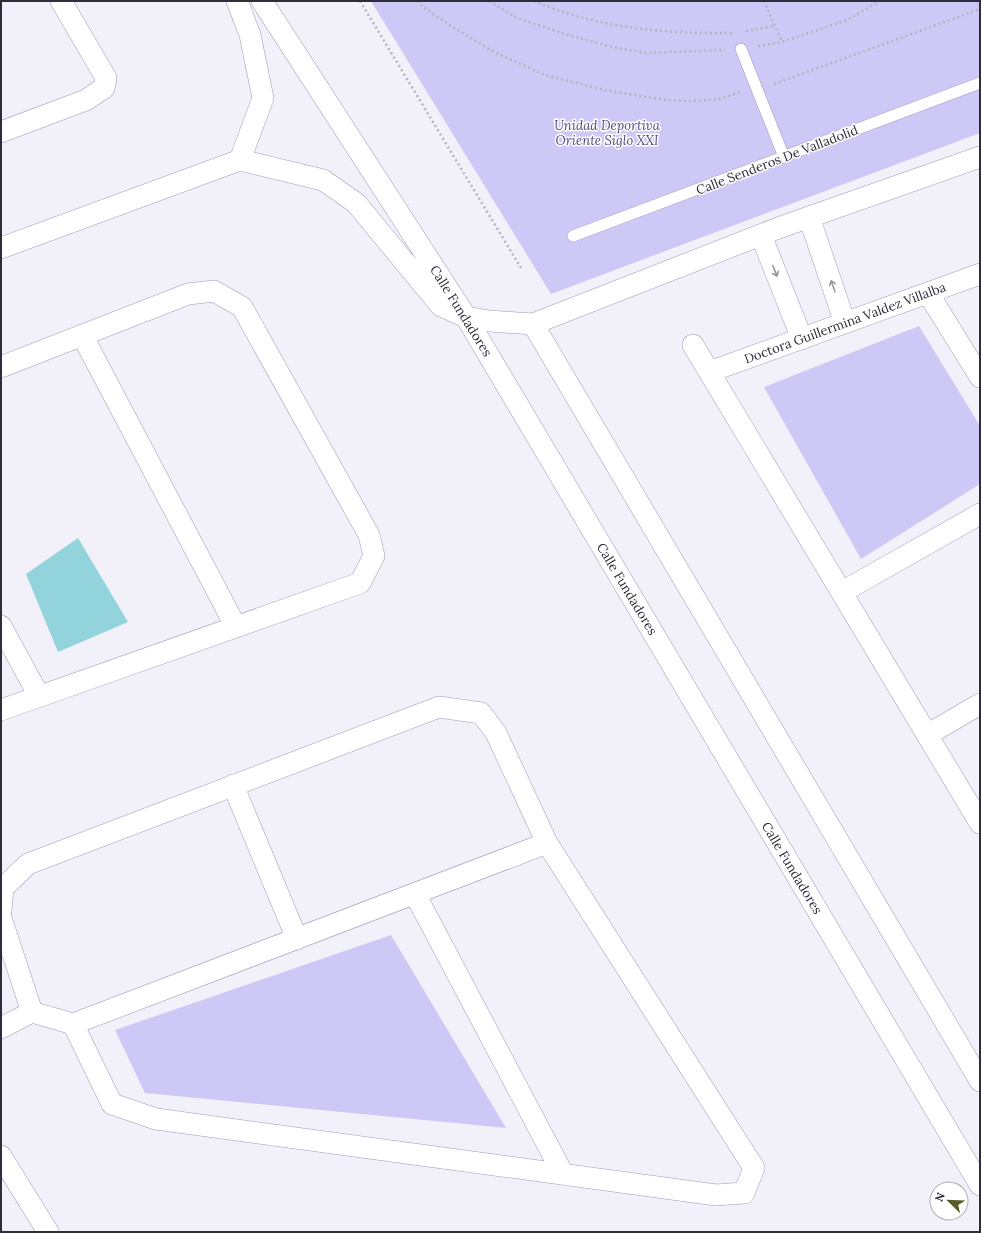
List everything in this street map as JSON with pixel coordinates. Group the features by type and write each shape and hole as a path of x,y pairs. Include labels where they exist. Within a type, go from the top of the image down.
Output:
{"street":[{"path":"1,132 86,100 104,88 106,78 62,1"},
{"path":"237,1 250,35 263,98 240,160"},
{"name":"Calle Fundadores","path":"262,1 466,317 980,1185"},
{"path":"1,248 240,160 323,180 356,203 442,306 466,317 489,321 533,324 761,235 980,157"},
{"path":"810,217 845,323"},
{"path":"761,235 802,339"},
{"name":"Doctora Guillermina Valdez Villalba","path":"709,372 980,274"},
{"path":"1,367 188,294 214,291 242,307 369,535 374,556 360,583 1,710"},
{"path":"928,293 980,377"},
{"path":"533,324 980,1081"},
{"path":"82,335 236,626"},
{"path":"693,346 980,823"},
{"path":"842,592 980,514"},
{"path":"1,626 39,696"},
{"path":"927,735 980,704"},
{"path":"1,910 3,888 28,864 438,707 481,713 496,733 547,843 754,1168 744,1193 716,1195 156,1119 112,1104 74,1024"},
{"path":"233,785 297,939"},
{"path":"1,1028 32,1012 74,1024 547,843"},
{"path":"415,894 563,1174"},
{"path":"1,918 32,1012"},
{"path":"1,1156 48,1232"}],"lane":[{"path":"741,49 784,157"},
{"name":"Calle Senderos De Valladolid","path":"573,236 980,83"}],"path":[{"path":"360,1 521,268"},
{"path":"417,1 448,24 494,52 545,75 574,83 638,96 678,101 720,99 742,91 758,90 980,9"},
{"path":"489,1 517,18 565,34 608,46 645,52 741,49 782,42 847,20 880,1"},
{"path":"534,1 555,10 592,21 634,28 683,33 734,33"},
{"path":"764,1 782,42"},
{"path":"741,32 774,26"}],"green space":[{"name":"Unidad Deportiva Oriente Siglo XXI","path":"371,1 980,1 980,133 551,294"},
{"path":"919,326 980,426 980,484 861,559 764,387"},
{"path":"391,935 506,1128 145,1093 115,1030"}],"water":[{"path":"78,538 128,622 58,652 26,574"}]}
